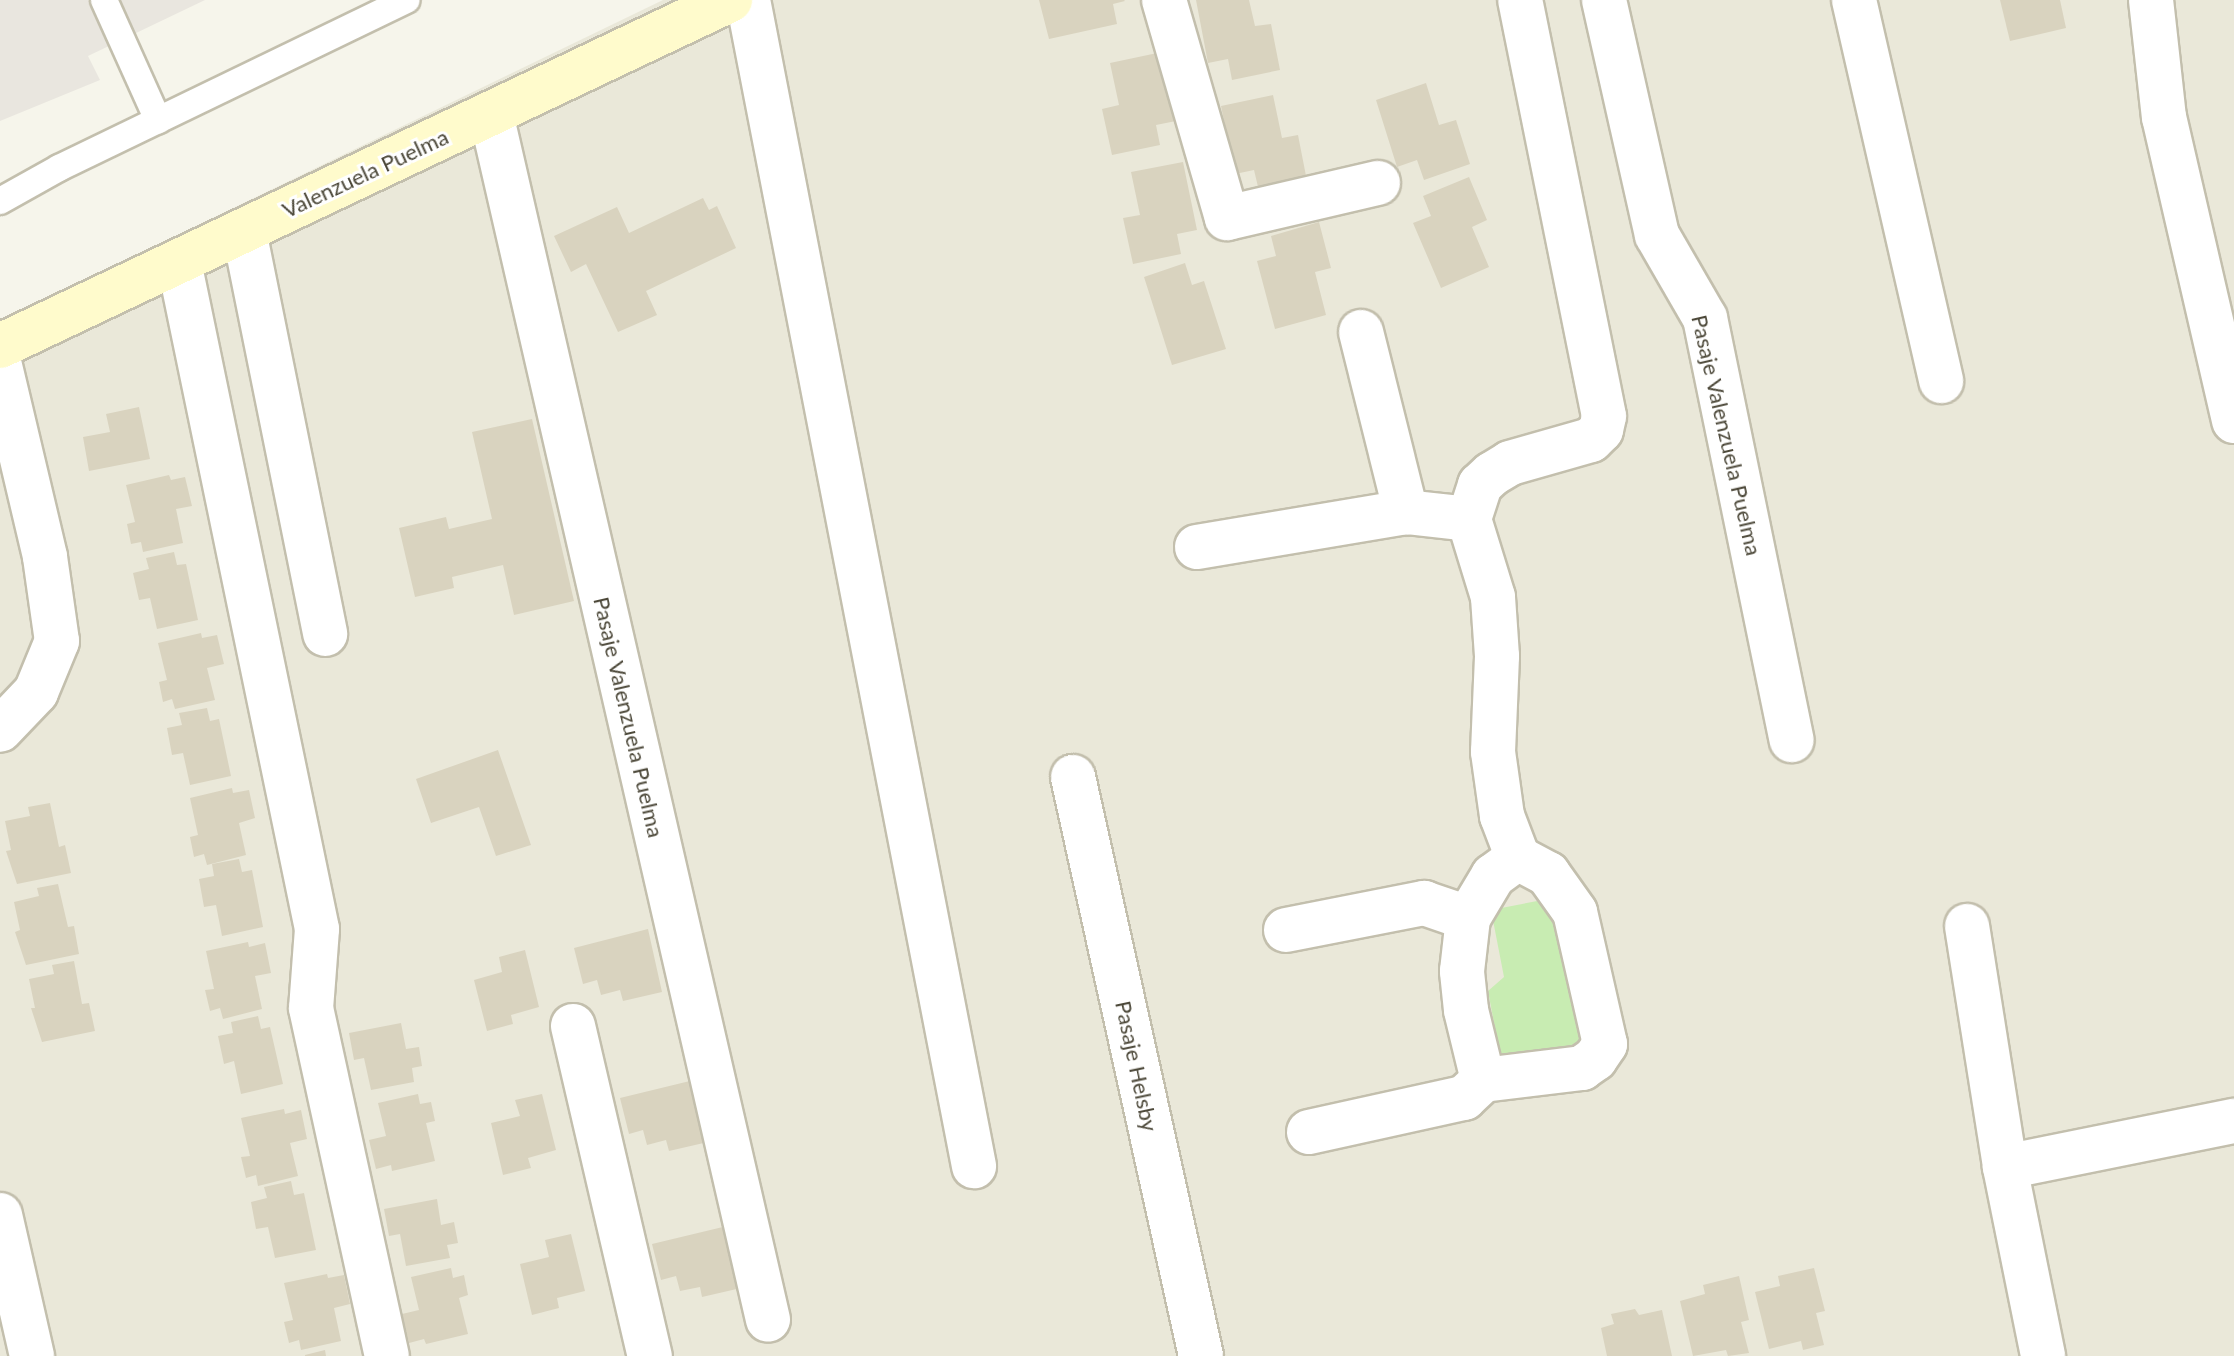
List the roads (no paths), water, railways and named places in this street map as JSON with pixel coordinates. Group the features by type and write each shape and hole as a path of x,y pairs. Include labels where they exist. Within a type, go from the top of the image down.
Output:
{"street":[{"name":"Valenzuela Puelma","path":"0,346 730,0"},
{"path":"748,0 974,1166"},
{"path":"1164,0 1227,218 1378,183"},
{"path":"1309,1132 1464,1098 1483,1080 1582,1068 1595,1059 1605,1044 1575,912 1548,874 1518,858 1502,816 1493,752 1497,656 1493,597 1469,519 1473,498 1480,485 1492,474 1533,455 1591,440 1601,430 1604,416 1520,0"},
{"name":"Pasaje Valenzuela Puelma","path":"1604,0 1657,235 1705,318 1792,740"},
{"path":"1854,0 1941,381"},
{"path":"2151,0 2164,117 2234,421"},
{"name":"Pasaje Valenzuela Puelma","path":"491,114 768,1320"},
{"path":"244,231 325,634"},
{"path":"179,262 317,929 311,1008 387,1356"},
{"path":"1361,332 1406,512"},
{"path":"0,366 45,557 57,641 36,692 0,730"},
{"path":"1197,547 1406,512 1469,519"},
{"name":"Pasaje Helsby","path":"1073,777 1201,1356"},
{"path":"1483,1080 1466,1010 1462,971 1468,918 1493,876 1518,858"},
{"path":"1286,930 1424,903 1468,918"},
{"path":"1967,926 2005,1167 2043,1356"},
{"path":"573,1026 650,1356"},
{"path":"2005,1167 2234,1121"},
{"path":"0,1215 9,1291 32,1356"}],"lane":[{"path":"104,0 158,120"},
{"path":"0,201 158,120 406,0"}]}
